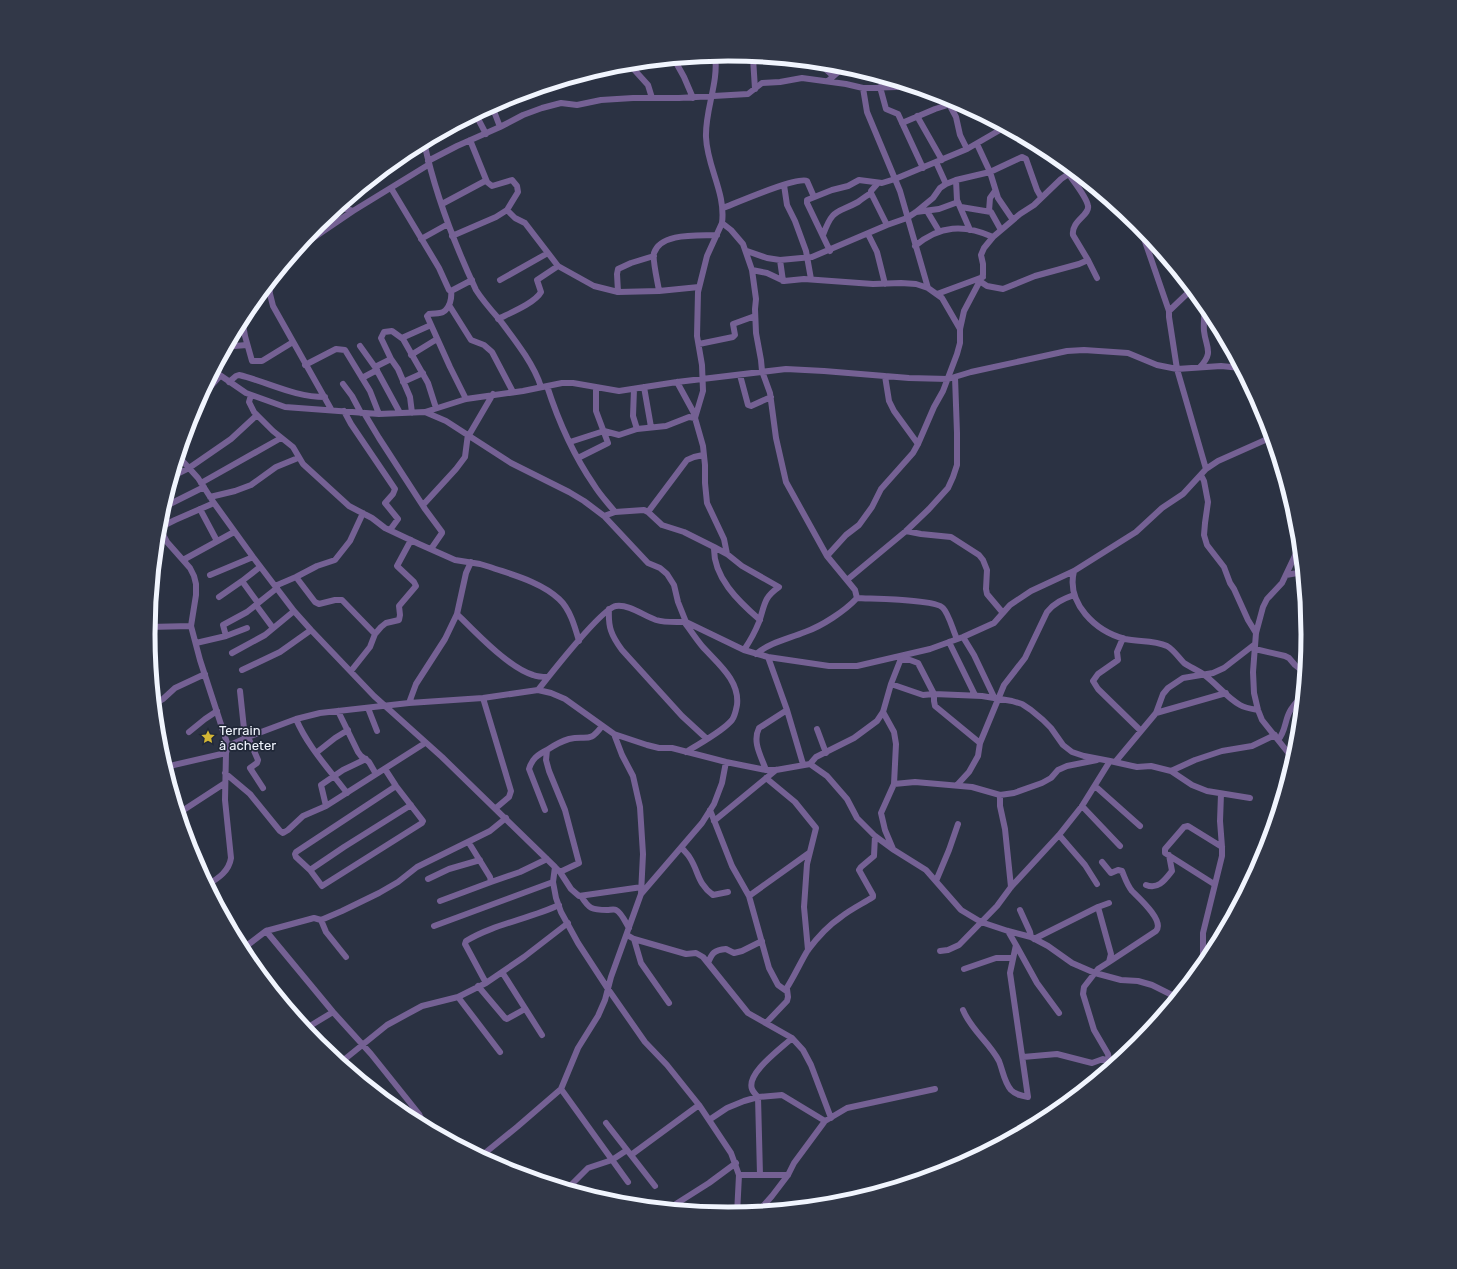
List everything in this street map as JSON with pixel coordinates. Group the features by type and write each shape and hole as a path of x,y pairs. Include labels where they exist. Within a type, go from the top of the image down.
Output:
{"street":[{"path":"695,416 702,395 702,365 697,326 699,287 707,256 722,223 723,208 706,138 707,122 715,79 715,61"},
{"path":"753,62 755,89"},
{"path":"677,64 684,77 692,98"},
{"path":"634,69 648,85 652,98"},
{"path":"824,69 830,77"},
{"path":"829,70 830,77"},
{"path":"830,77 837,72"},
{"path":"315,237 428,163 470,140 486,134 523,115 550,105 565,103 577,105 601,100 692,98 748,94 763,83 802,78 830,77 864,88 898,87"},
{"path":"880,87 886,109 898,114 923,168"},
{"path":"864,88 867,112 902,198 928,288"},
{"path":"902,123 947,105"},
{"path":"950,106 956,117 960,135 967,149"},
{"path":"494,112 500,127"},
{"path":"917,116 939,161 946,184"},
{"path":"478,119 486,134"},
{"path":"830,251 806,202 814,197 848,186 859,180 878,183 895,179 967,149 1000,130"},
{"path":"452,236 496,217 507,210 518,192 515,182 512,180 507,180 492,186 485,181 470,140"},
{"path":"977,144 990,172 998,198 1013,220"},
{"path":"425,148 428,163 452,236 480,297 498,319 534,369 578,458 594,486 615,512"},
{"path":"747,251 767,258 780,260 807,258 830,251 887,225 907,218 933,198 940,188 946,184 956,180 990,172 1024,157 1041,197"},
{"path":"827,556 846,535 859,525 872,507 881,489 913,453 918,444 948,379 960,343 960,328 964,311 982,280 984,272 981,254 993,237 1034,205 1041,197 1067,175 1070,176 1088,205 1088,211 1078,220 1073,235 1097,278"},
{"path":"723,208 800,180 806,180 814,197"},
{"path":"956,180 960,205 970,230"},
{"path":"442,204 485,181"},
{"path":"823,235 827,224 834,213 859,201 871,193 870,191 878,183"},
{"path":"784,185 786,201 801,235 811,279"},
{"path":"391,188 439,268 449,290 452,291"},
{"path":"988,211 990,198 995,191"},
{"path":"871,193 887,225"},
{"path":"916,212 960,205 988,211 992,214 1001,230"},
{"path":"344,209 353,211"},
{"path":"507,210 525,224 558,266 594,286 618,292 659,291 699,287"},
{"path":"927,211 939,231"},
{"path":"722,223 739,238 747,251 752,270 756,294 756,333 762,371 770,397 776,438 786,482 827,556 855,590 857,598"},
{"path":"421,239 448,224"},
{"path":"915,246 927,237 939,231 955,229 979,231 993,237"},
{"path":"659,291 654,254 660,245 669,239 693,235 717,234"},
{"path":"868,234 877,252 885,284"},
{"path":"1144,240 1169,312 1168,317 1177,369 1206,469"},
{"path":"500,280 548,252"},
{"path":"618,292 618,269 631,262 654,256"},
{"path":"780,260 783,281"},
{"path":"982,280 987,286 1003,290 1035,276 1079,264 1088,260"},
{"path":"498,319 520,308 539,295 541,292 538,280 558,266"},
{"path":"752,270 767,273 783,281 811,279 872,284 916,284 928,288 937,294 943,300 960,328"},
{"path":"452,291 472,280"},
{"path":"937,294 982,280"},
{"path":"270,291 273,306 331,409"},
{"path":"452,291 452,296 447,309 442,313 430,314 427,316 466,398"},
{"path":"1169,312 1188,293"},
{"path":"449,305 471,340 484,345 492,352 513,392"},
{"path":"699,344 733,337 735,335 733,324 755,316"},
{"path":"1200,367 1209,351 1204,332 1205,316"},
{"path":"403,339 404,337 431,325"},
{"path":"244,329 252,361 261,361 293,342"},
{"path":"412,412 410,397 398,369 391,359 381,338 384,332 392,331 403,339 428,383 436,408"},
{"path":"412,355 437,339"},
{"path":"233,346 247,345"},
{"path":"360,346 376,369 400,413"},
{"path":"305,365 336,349 347,352 370,391 379,414"},
{"path":"213,384 220,376 251,395 285,407 331,409 379,414 424,412 466,398 567,383 619,391 762,371 794,370 948,379 1046,354 1078,350 1128,353 1157,365 1177,369 1221,366 1236,367"},
{"path":"362,378 391,359"},
{"path":"403,382 423,373"},
{"path":"229,382 239,375 289,392 316,397 325,397"},
{"path":"740,375 748,405 751,406 770,397"},
{"path":"885,376 889,401 898,417 918,444"},
{"path":"847,580 906,531 948,488 957,465 955,377"},
{"path":"677,382 695,416 702,442 707,503 724,539 727,554"},
{"path":"343,384 442,534 431,549"},
{"path":"578,458 607,444 608,442 596,409 596,387"},
{"path":"644,387 652,427"},
{"path":"634,389 633,418 637,429"},
{"path":"423,505 465,457 468,434 493,394"},
{"path":"251,395 250,403 257,415 273,431 293,447 298,458 306,468 349,506 390,530 456,560 480,564 508,573 546,590 560,600 568,612 579,641"},
{"path":"344,411 354,429 395,489 393,494 385,503 398,519 390,530"},
{"path":"424,412 446,421 511,462 569,492 604,516 648,563 660,568 667,574 674,585 685,622 702,645 730,677 735,688 737,701 736,712 732,720 707,739 686,752"},
{"path":"179,473 189,468 236,435 257,415"},
{"path":"570,442 604,431 619,435 637,429 666,426 695,416"},
{"path":"171,503 281,438"},
{"path":"538,690 579,641 609,609 615,606 623,606 658,620 685,622 744,650 768,657 845,667 901,658 930,649 994,623 1010,605 1031,591 1074,571 1136,532 1162,508 1183,494 1206,469 1232,454 1268,439"},
{"path":"648,512 684,463 694,457 703,455"},
{"path":"210,497 235,491 251,485 276,467 298,458"},
{"path":"182,460 202,485 260,567 294,611 311,630 384,706 496,808 560,872 576,894 581,896 586,904 596,910 615,909 618,911 629,928"},
{"path":"1201,475 1204,480 1208,502 1204,535 1208,545 1224,567 1248,620 1256,633"},
{"path":"166,525 214,503"},
{"path":"200,509 217,541"},
{"path":"604,516 615,512 644,510 662,525 684,532 714,547 727,554 742,566 779,587 771,593 765,601 760,620 744,650"},
{"path":"226,636 223,624 247,612 276,587 317,566 335,560 350,541 363,513"},
{"path":"906,531 950,537 979,555 983,560 986,570 987,594 1004,613"},
{"path":"183,560 234,532"},
{"path":"164,536 190,568 196,584 196,595 191,626 200,660 228,746 226,753 225,783 231,858 230,866 225,873 211,882"},
{"path":"351,671 370,647 375,634 382,625 398,620 400,615 399,606 416,586 414,582 397,566 411,540"},
{"path":"714,547 716,564 721,576 734,595 760,620"},
{"path":"1289,753 1262,720 1254,692 1253,679 1256,633 1263,607 1270,596 1282,583 1296,554"},
{"path":"210,575 253,557"},
{"path":"409,703 416,684 445,639 457,614 466,574 471,562"},
{"path":"219,597 260,567"},
{"path":"1074,571 1072,581 1074,595 1082,611 1097,626 1109,634 1166,646 1174,651 1189,666 1203,674 1241,705 1258,710"},
{"path":"1286,575 1298,573"},
{"path":"296,577 315,602 319,604 334,600 342,600 375,634"},
{"path":"242,581 272,628"},
{"path":"957,785 969,772 978,756 980,743 997,698 1004,685 1025,658 1047,612 1052,605 1074,595"},
{"path":"756,654 771,644 807,632 822,624 857,598 921,602 941,606 946,612 960,638 974,656 997,698"},
{"path":"609,609 610,630 614,640 682,716 707,739"},
{"path":"232,653 265,634 294,611"},
{"path":"457,614 487,643 516,666 533,676 548,677"},
{"path":"155,627 191,626"},
{"path":"196,643 226,636 247,628"},
{"path":"242,670 280,652 311,630"},
{"path":"1124,638 1117,652 1118,660 1098,674 1092,681 1098,689 1141,731"},
{"path":"949,642 974,696"},
{"path":"1255,646 1289,658 1301,670"},
{"path":"940,950 948,950 959,945 997,906 1011,886 1058,835 1082,806 1113,761 1156,713 1163,694 1168,688 1183,678 1192,675 1213,673 1224,668 1255,646"},
{"path":"768,657 807,764 827,776 846,799 857,818 875,836 926,870 961,910 982,922 1033,938 1048,946 1072,963 1095,973 1121,980 1138,981 1152,985 1174,996"},
{"path":"901,658 918,663 934,694 935,706 980,743"},
{"path":"228,746 296,719 320,713 409,703 483,698 538,690 551,693 565,699 614,734 647,745 766,770 776,770 807,764 816,757 854,738 877,721 883,712 891,684 901,658"},
{"path":"159,702 175,688 205,674"},
{"path":"891,684 923,695 934,694 997,698 1022,704 1047,724 1063,745 1072,752 1137,767 1151,766 1171,771 1197,787 1207,791 1250,798"},
{"path":"240,692 246,738 258,760 257,763 250,768 263,788"},
{"path":"1156,713 1226,694"},
{"path":"483,698 511,792 509,797 496,808"},
{"path":"1171,771 1195,760 1222,751 1252,746 1277,738 1282,735 1290,712 1298,700"},
{"path":"368,708 378,731"},
{"path":"766,770 755,741 757,730 787,710"},
{"path":"189,732 205,718 217,711"},
{"path":"338,711 358,752 369,762 376,774"},
{"path":"883,712 894,732 896,744 894,784 881,813 885,830 894,850"},
{"path":"296,719 302,732 346,793"},
{"path":"545,810 529,769 533,760 537,755 570,739 587,739 602,726"},
{"path":"817,729 826,753"},
{"path":"316,752 348,730"},
{"path":"484,1153 561,1089 578,1048 598,1016 605,1000 611,977 641,894 643,854 640,806 633,776 622,755 614,734"},
{"path":"226,773 250,794 283,833 303,816 326,806 425,743"},
{"path":"547,750 546,760 549,771 565,810 579,863 560,872"},
{"path":"171,767 226,753"},
{"path":"326,806 321,785 333,776 366,759"},
{"path":"894,784 915,782 957,785 980,788 1000,795 1014,793 1038,785 1051,778 1058,770 1067,766 1100,759"},
{"path":"641,894 682,848 710,810 722,783 726,762"},
{"path":"385,769 396,786 423,820 422,823 322,886 310,870 296,857 296,852 396,786"},
{"path":"714,821 776,770"},
{"path":"766,778 796,802 816,831 807,864 804,907 808,950"},
{"path":"183,811 225,783"},
{"path":"1095,786 1140,826"},
{"path":"1203,956 1203,933 1222,856 1220,821 1221,794"},
{"path":"1000,795 1000,806 1005,830 1011,886"},
{"path":"310,870 411,805"},
{"path":"1082,806 1120,846"},
{"path":"710,810 732,866 749,896 766,962 774,980 781,988 787,989"},
{"path":"247,945 266,931 314,918 321,920 379,893 398,882 417,867 490,831 506,818"},
{"path":"936,882 958,824"},
{"path":"1214,884 1165,853 1164,849 1184,827 1188,826 1222,847"},
{"path":"1058,835 1085,865 1097,884"},
{"path":"766,1024 786,1001 788,997 787,989 808,950 841,917 873,897 873,894 859,870 874,856 875,836"},
{"path":"469,842 490,877 491,882"},
{"path":"682,848 689,857 699,879 706,889 713,895 728,892"},
{"path":"749,896 809,853"},
{"path":"1146,885 1151,887 1157,886 1169,875 1172,871 1172,867 1169,855"},
{"path":"440,900 520,872 547,859"},
{"path":"428,879 449,869 480,860"},
{"path":"1102,862 1111,873 1118,870 1122,871 1126,882 1154,916 1158,925 1156,931 1098,968 1084,987 1084,994 1094,1030 1108,1054 1109,1064"},
{"path":"555,867 552,882 559,905 578,943 645,1042 667,1065 699,1105 731,1153 736,1163 739,1176 737,1208"},
{"path":"434,926 552,882"},
{"path":"581,896 642,887"},
{"path":"1033,938 1109,903"},
{"path":"486,982 465,944 466,941 493,929 538,914 559,905"},
{"path":"1098,907 1111,954 1109,962"},
{"path":"1020,910 1033,938"},
{"path":"321,920 326,932 346,957"},
{"path":"344,1060 387,1025 410,1012 422,1006 458,996 486,982 524,957 568,923"},
{"path":"266,931 333,1012 372,1054 420,1117"},
{"path":"1008,931 1037,983 1059,1013"},
{"path":"627,935 634,939 686,954 704,956 748,1013 792,1038 803,1050 811,1065 828,1120"},
{"path":"634,939 641,963 669,1003"},
{"path":"708,963 712,954 717,951 726,949 734,953 762,942"},
{"path":"963,1010 966,1018 988,1045 999,1062 1009,1087 1013,1092 1020,1096 1028,1097 1010,972 1016,945"},
{"path":"964,969 996,958 1012,958"},
{"path":"502,972 542,1035"},
{"path":"478,986 505,1018 507,1019 525,1010"},
{"path":"458,996 500,1052"},
{"path":"310,1026 333,1012"},
{"path":"760,1176 758,1097 752,1089 752,1082 761,1066 792,1038"},
{"path":"1023,1057 1057,1054 1092,1063 1103,1059 1108,1061"},
{"path":"561,1089 628,1182"},
{"path":"762,1207 788,1175 794,1163 828,1120 847,1108 935,1089"},
{"path":"709,1120 727,1108 758,1097 782,1095 828,1120"},
{"path":"571,1185 588,1168 612,1160 629,1152 699,1105"},
{"path":"606,1123 655,1186"},
{"path":"674,1205 709,1183 736,1163"},
{"path":"739,1176 788,1175"}],"place":[{"name":"Terrain à acheter","path":"208,737"}]}
